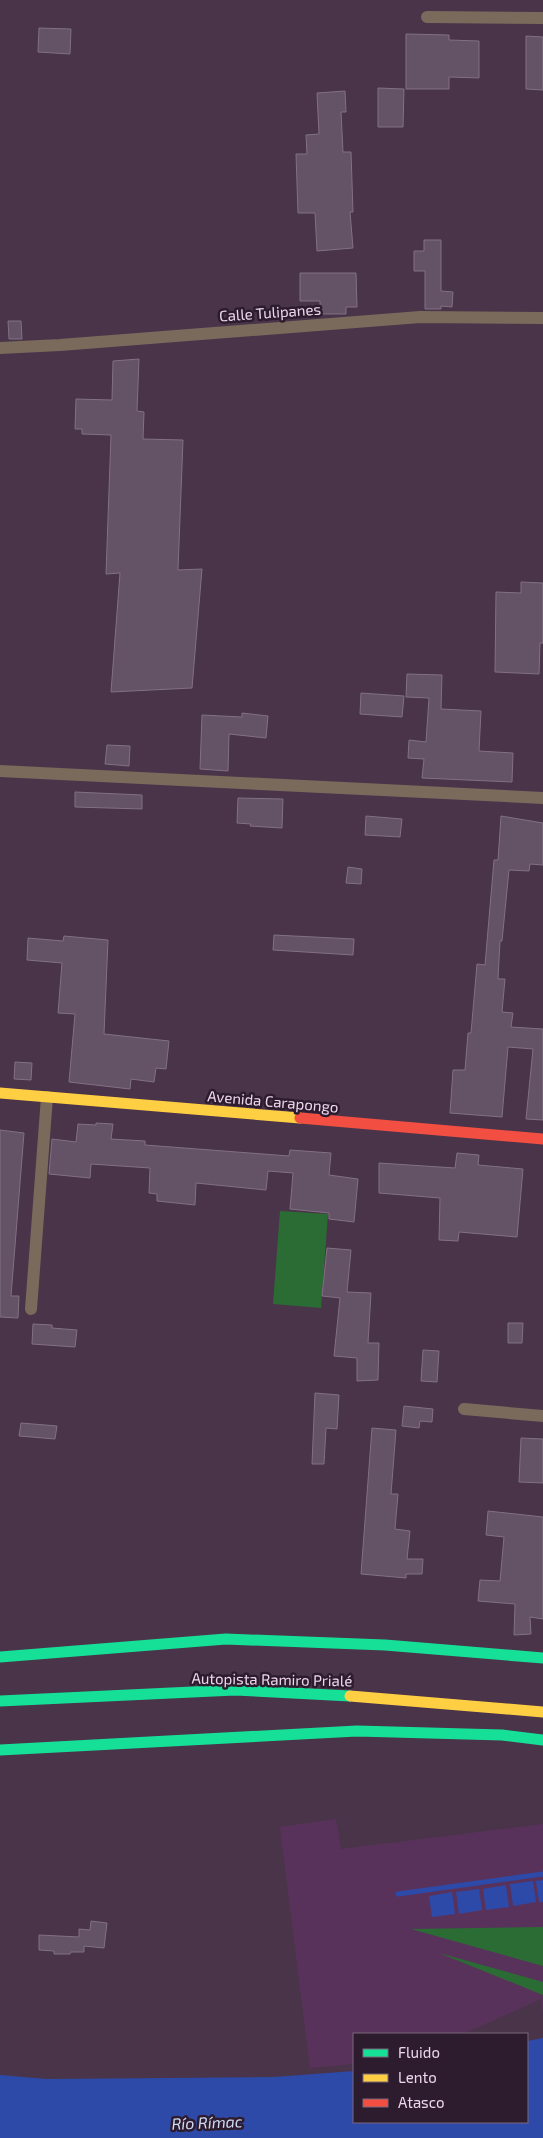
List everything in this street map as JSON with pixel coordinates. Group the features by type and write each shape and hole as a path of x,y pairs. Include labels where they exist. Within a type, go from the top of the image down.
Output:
{"main road":[{"name":"Avenida Carapongo","path":"0,1093 543,1139"},
{"path":"0,1657 226,1639 385,1644 543,1658"},
{"name":"Autopista Ramiro Prialé","path":"0,1701 235,1690 368,1697 543,1712"},
{"path":"0,1750 357,1731 502,1735 543,1740"}],"street":[{"path":"428,17 543,18"},
{"name":"Calle Tulipanes","path":"0,348 420,317 543,318"},
{"path":"0,770 543,798"},
{"path":"31,1309 47,1097"},
{"path":"464,1409 543,1416"}],"shaded area":[{"path":"336,1819 341,1849 543,1824 543,2014 541,1999 465,2033 353,2033 353,2064 310,2068 280,1827"}],"green space":[{"path":"280,1211 328,1214 321,1308 273,1304"},
{"path":"543,1927 543,1966 411,1929"},
{"path":"439,1953 543,1982 543,1995"}],"water":[{"path":"543,1880 543,1902 539,1902 536,1881"},
{"path":"533,1881 536,1902 513,1906 510,1884"},
{"path":"506,1885 509,1907 486,1910 483,1889"},
{"path":"479,1889 482,1910 459,1914 456,1892"},
{"path":"452,1892 455,1914 432,1917 429,1896"},
{"name":"Río Rímac","path":"543,2038 543,2138 0,2138 0,2075 47,2079 274,2077 353,2071 353,2123 528,2123 528,2041"}],"building":[{"path":"39,28 71,29 70,54 38,52"},
{"path":"406,34 449,35 449,40 479,41 479,78 449,77 449,89 406,89"},
{"path":"526,36 543,37 543,90 526,89"},
{"path":"378,88 404,89 403,127 378,127"},
{"path":"345,91 346,112 341,112 343,152 351,152 353,212 350,212 353,248 317,251 315,213 298,213 296,154 307,154 306,135 319,134 317,93"},
{"path":"424,240 441,240 441,291 453,292 452,307 441,306 441,309 425,309 425,271 414,271 414,251 424,251"},
{"path":"300,273 356,273 357,307 346,307 346,314 320,314 320,301 300,301"},
{"path":"8,321 21,321 22,339 9,339"},
{"path":"139,359 137,411 144,412 143,439 183,440 178,570 202,569 192,688 111,692 120,573 106,574 111,435 82,434 82,429 75,429 76,399 112,400 113,361"},
{"path":"521,582 543,583 543,643 540,643 539,674 495,672 496,592 521,593"},
{"path":"407,674 442,675 441,709 481,711 479,751 513,753 512,782 422,778 424,759 408,758 409,740 426,742 429,698 406,697"},
{"path":"361,693 404,696 402,717 360,714"},
{"path":"242,713 268,716 266,738 229,734 228,771 200,769 202,715 242,717"},
{"path":"107,745 130,746 129,766 105,764"},
{"path":"75,792 142,795 142,809 75,807"},
{"path":"238,798 283,799 282,828 250,826 251,824 237,823"},
{"path":"366,816 402,819 400,837 365,835"},
{"path":"501,816 543,823 543,865 530,864 529,871 509,870 502,941 500,941 498,979 505,979 502,1012 513,1013 511,1027 543,1029 543,1120 526,1119 533,1049 508,1047 502,1117 450,1113 453,1070 465,1070 468,1033 471,1033 477,964 485,965 494,860 498,860"},
{"path":"348,867 362,869 361,884 346,883"},
{"path":"274,935 354,939 353,955 273,950"},
{"path":"64,936 108,940 104,1034 169,1041 166,1069 156,1068 154,1082 131,1079 130,1089 69,1082 75,1014 58,1013 62,963 27,960 28,938 63,941"},
{"path":"15,1062 32,1063 31,1080 14,1079"},
{"path":"96,1123 113,1124 111,1139 145,1141 145,1145 289,1156 290,1150 331,1153 329,1175 358,1179 354,1222 329,1219 329,1213 290,1209 293,1173 268,1171 266,1190 196,1183 195,1205 157,1201 157,1194 149,1193 150,1168 91,1164 90,1178 49,1174 52,1139 76,1142 78,1124 96,1125"},
{"path":"0,1130 24,1133 11,1296 19,1296 18,1318 0,1317"},
{"path":"457,1153 479,1155 478,1165 523,1169 517,1237 459,1232 458,1241 439,1240 440,1198 379,1193 379,1163 455,1168"},
{"path":"327,1248 351,1250 347,1292 371,1293 368,1343 379,1343 378,1380 357,1381 357,1358 334,1356 340,1298 322,1296"},
{"path":"508,1323 523,1323 522,1343 508,1343"},
{"path":"33,1324 52,1325 52,1328 77,1330 75,1347 32,1344"},
{"path":"423,1350 439,1351 437,1382 421,1381"},
{"path":"315,1393 339,1395 337,1429 326,1428 324,1464 312,1464"},
{"path":"404,1406 433,1409 432,1422 420,1421 419,1428 402,1426"},
{"path":"21,1423 57,1426 55,1439 19,1436"},
{"path":"372,1428 396,1430 391,1494 398,1494 395,1529 410,1531 407,1559 423,1559 422,1574 406,1574 406,1578 361,1574"},
{"path":"521,1438 543,1439 543,1483 519,1482"},
{"path":"488,1511 543,1517 543,1619 530,1617 531,1634 514,1635 515,1604 478,1601 480,1580 500,1581 504,1537 486,1535"},
{"path":"91,1921 107,1923 104,1948 84,1946 84,1952 71,1952 70,1954 54,1954 54,1951 39,1950 39,1935 79,1937 79,1929 90,1930"}],"waterway":[{"path":"398,1894 543,1874"}],"traffic: fast":[{"path":"0,1657 226,1639 385,1645 543,1658"},
{"path":"0,1701 235,1690 350,1696"},
{"path":"0,1750 357,1731 502,1735 543,1740"}],"traffic: slow":[{"path":"0,1093 300,1118"},
{"path":"350,1696 543,1712"}],"traffic: jam":[{"path":"300,1118 543,1139"}]}
